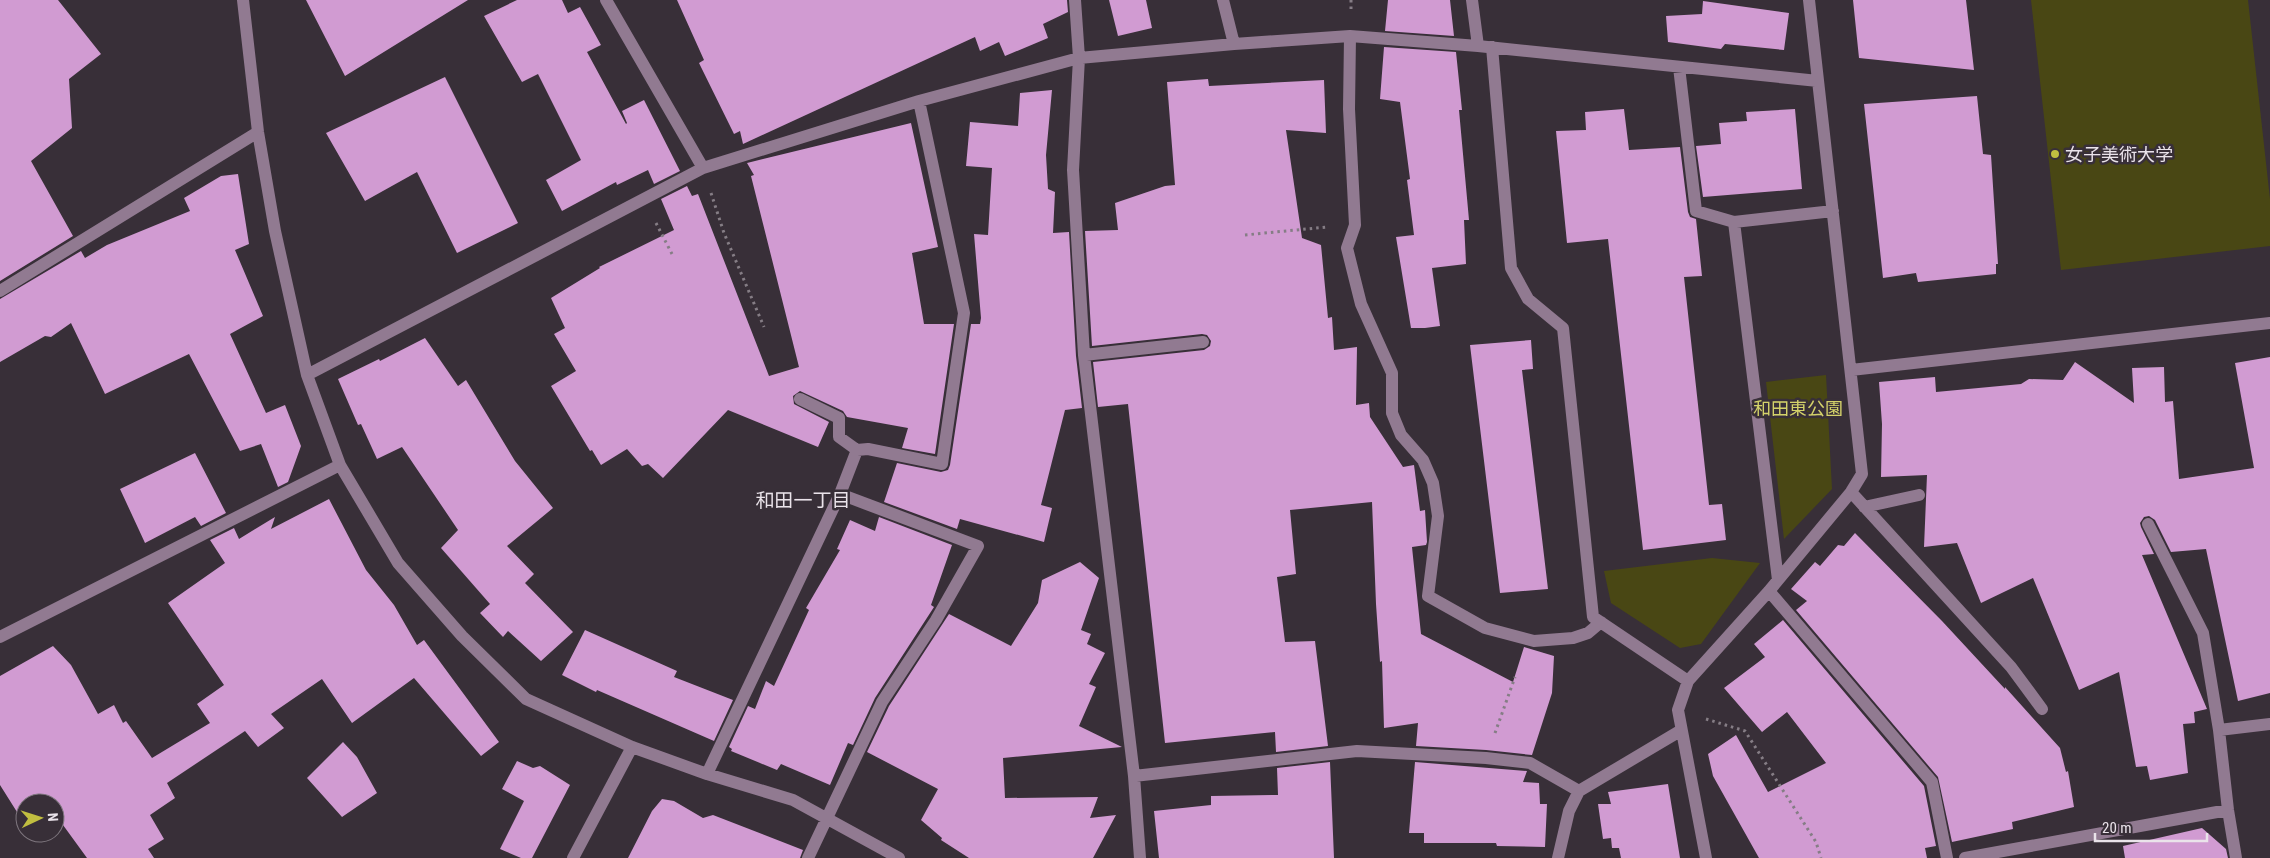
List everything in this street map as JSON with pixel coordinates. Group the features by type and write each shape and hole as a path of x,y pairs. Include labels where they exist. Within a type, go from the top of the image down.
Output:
{"street":[{"path":"243,0 258,132 274,231 306,375 340,465 398,563 462,636 526,699 632,747 707,774 793,800 899,858"},
{"path":"606,0 703,168"},
{"path":"1075,0 1079,58 1073,170 1084,354 1134,776 1140,858"},
{"path":"1223,0 1234,44"},
{"path":"1472,0 1478,46"},
{"path":"1706,858 1680,731 1678,710 1688,681 1769,591 1851,492 1862,474 1852,370 1809,0"},
{"path":"306,375 703,168 919,101 1079,58 1350,36 1492,47 1818,81"},
{"path":"1350,36 1349,109 1355,225 1347,248 1361,304 1392,373 1392,413 1401,435 1423,460 1433,483 1438,516 1428,596 1485,628 1534,641 1573,638 1588,633 1601,622"},
{"path":"1492,47 1512,268 1528,300 1563,328 1593,617 1688,681"},
{"path":"1679,67 1696,211 1734,222 1833,211"},
{"path":"800,398 839,418 839,437 857,450 868,449 942,464 964,313 919,101"},
{"path":"0,292 258,132"},
{"path":"1734,222 1778,580"},
{"path":"1852,370 2270,323"},
{"path":"1084,354 1203,342"},
{"path":"707,774 840,494 857,450"},
{"path":"0,637 340,465"},
{"path":"1851,492 2011,667 2042,710"},
{"path":"808,858 882,702 936,620 978,546 840,494"},
{"path":"1864,507 1918,495"},
{"path":"2148,524 2203,633 2219,730 2228,810 2236,858"},
{"path":"1769,591 1932,782 1947,858"},
{"path":"2219,730 2270,724"},
{"path":"1558,858 1569,811 1579,791 1680,731"},
{"path":"573,858 632,747"},
{"path":"1134,776 1356,751 1486,758 1530,763 1579,791"},
{"path":"1965,858 2228,810"}],"path":[{"path":"703,168 724,233 764,327"},
{"path":"643,199 672,254"},
{"path":"1245,235 1355,225"},
{"path":"1486,758 1515,677"},
{"path":"1678,710 1745,731 1816,842 1821,858"}],"green space":[{"path":"2031,0 2248,0 2270,199 2270,246 2061,270"},
{"name":"和田東公園","path":"1826,375 1832,489 1784,539 1766,382"},
{"path":"1712,558 1760,563 1701,644 1680,648 1611,603 1604,571"}],"building":[{"path":"0,0 58,0 101,54 69,79 72,128 31,161 73,236 0,281"},
{"path":"306,0 468,0 345,76"},
{"path":"517,0 562,0 568,13 580,7 601,45 587,52 626,124 622,111 644,100 680,171 654,184 648,170 617,185 616,182 562,211 546,180 581,160 538,74 522,82 484,16"},
{"path":"677,0 1067,0 1068,12 1043,24 1048,38 1005,56 999,42 980,51 975,37 743,144 740,131 734,134 699,63 704,60"},
{"path":"1109,0 1146,0 1152,28 1118,36"},
{"path":"1388,0 1450,0 1454,36 1385,31"},
{"path":"1853,0 1966,0 1974,70 1859,58"},
{"path":"1703,1 1789,13 1784,50 1725,44 1721,49 1668,42 1666,16 1702,14"},
{"path":"1384,47 1456,52 1462,110 1459,110 1469,220 1464,220 1466,264 1432,268 1440,326 1411,328 1396,237 1414,235 1407,180 1410,179 1400,102 1380,99"},
{"path":"445,77 518,223 457,253 417,172 365,201 326,133"},
{"path":"1208,79 1209,86 1324,80 1326,133 1286,130 1302,238 1321,245 1328,318 1332,317 1334,350 1357,347 1356,405 1369,403 1370,417 1403,467 1414,465 1420,511 1425,510 1427,542 1426,545 1412,547 1421,634 1513,682 1524,647 1554,656 1552,693 1532,755 1416,746 1418,723 1384,728 1382,661 1380,662 1376,604 1372,502 1290,510 1296,574 1277,577 1285,642 1315,641 1328,746 1276,752 1275,732 1165,743 1128,404 1098,407 1093,362 1204,350 1210,346 1211,341 1207,335 1202,334 1092,346 1085,231 1118,230 1115,203 1165,186 1175,185 1167,82"},
{"path":"1052,90 1046,155 1048,189 1055,192 1053,233 1069,232 1076,356 1082,408 1065,410 1041,505 1052,508 1044,542 960,519 957,529 884,502 897,463 941,472 948,470 950,465 971,324 980,324 981,318 974,234 988,235 992,168 966,166 970,122 1018,126 1020,93"},
{"path":"1977,96 1983,154 1991,155 1998,264 1996,264 1996,274 1918,282 1916,273 1883,278 1864,104"},
{"path":"1624,109 1629,150 1680,147 1688,212 1690,217 1696,219 1702,276 1684,277 1709,505 1722,504 1726,540 1643,550 1608,239 1567,243 1556,131 1586,130 1585,112"},
{"path":"1795,109 1802,189 1703,197 1696,146 1721,144 1719,123 1747,121 1746,112"},
{"path":"911,123 938,247 912,253 924,324 954,324 935,454 902,448 908,428 847,417 843,411 800,391 793,396 794,404 829,422 818,447 728,410 663,478 648,464 642,466 627,449 601,465 592,450 590,451 551,386 576,371 554,334 565,328 551,298 599,267 674,230 661,199 687,186 692,196 698,194 769,376 799,367 751,176 754,175 747,163"},
{"path":"238,174 249,244 235,250 263,316 230,334 266,413 285,405 301,446 288,482 278,487 261,444 240,451 189,354 105,394 71,323 51,337 45,336 0,362 0,299 81,251 85,258 107,245 190,211 184,198 221,176"},
{"path":"425,338 458,386 466,380 515,461 553,508 507,546 534,574 525,583 573,632 541,661 508,631 503,637 480,613 490,604 441,548 458,530 402,447 377,459 361,424 358,425 338,379 379,359 380,361"},
{"path":"1531,340 1533,369 1522,370 1548,589 1500,593 1470,345"},
{"path":"2270,357 2270,693 2238,701 2206,549 2171,552 2155,520 2149,516 2144,517 2140,523 2141,527 2154,554 2142,555 2207,709 2194,712 2195,723 2183,724 2188,773 2150,780 2147,766 2136,767 2119,672 2079,690 2033,578 1981,603 1957,543 1924,547 1927,475 1881,477 1882,424 1879,382 1935,377 1936,392 2021,384 2029,379 2063,380 2075,362 2134,403 2132,368 2164,367 2165,402 2173,401 2179,479 2254,468 2235,363"},
{"path":"195,453 226,513 201,526 195,517 145,543 120,489"},
{"path":"329,499 366,570 394,605 417,645 424,640 499,742 481,756 414,678 352,723 322,679 271,714 284,728 258,747 245,731 167,783 175,798 150,815 164,839 148,849 154,858 87,858 65,828 65,793 15,793 15,809 0,785 0,676 53,646 71,665 98,714 114,705 123,723 126,721 152,758 210,723 197,704 224,685 168,603 225,563 210,540 234,528 239,539 275,517 271,529"},
{"path":"879,517 952,545 931,605 934,607 875,698 853,745 848,743 830,785 781,764 777,770 731,751 732,749 729,747 748,706 755,709 766,681 774,686 809,610 806,608 840,550 837,549 850,520 875,531"},
{"path":"1855,533 1942,621 2005,689 2005,687 2060,748 2066,772 2068,771 2074,807 2012,822 2013,829 1952,842 1938,777 1796,610 1807,601 1791,589 1815,562 1820,566 1838,545 1844,546"},
{"path":"1080,562 1099,578 1081,630 1091,634 1087,644 1105,653 1089,684 1096,687 1079,726 1122,747 1003,758 1005,798 1098,797 1090,818 1116,815 1093,858 969,858 941,840 942,838 921,820 938,789 867,752 889,706 949,614 1011,646 1038,603 1042,580"},
{"path":"1783,620 1924,786 1936,846 1925,848 1927,858 1759,858 1713,776 1708,754 1736,735 1768,792 1826,763 1787,712 1762,732 1724,688 1765,657 1754,644"},
{"path":"585,630 677,671 674,677 733,700 714,741 597,690 596,692 562,675"},
{"path":"343,742 357,757 377,793 342,817 307,778"},
{"path":"517,761 533,768 540,766 570,785 532,858 521,858 500,849 524,801 502,789"},
{"path":"1330,762 1334,858 1159,858 1154,811 1211,805 1211,796 1278,795 1277,768"},
{"path":"1415,762 1527,771 1523,782 1539,783 1540,804 1547,804 1545,847 1497,846 1496,843 1424,843 1424,833 1409,833"},
{"path":"1668,784 1680,858 1621,858 1619,848 1612,848 1611,838 1603,839 1598,804 1611,804 1608,792"},
{"path":"662,799 674,801 703,818 713,815 803,850 800,858 628,858 652,811"},
{"path":"2202,828 2226,849 2228,858 2125,858 2123,846"}],"place":[{"name":"女子美術大学","path":"2055,154"}],"district":[{"name":"和田一丁目","path":"803,500"}]}
